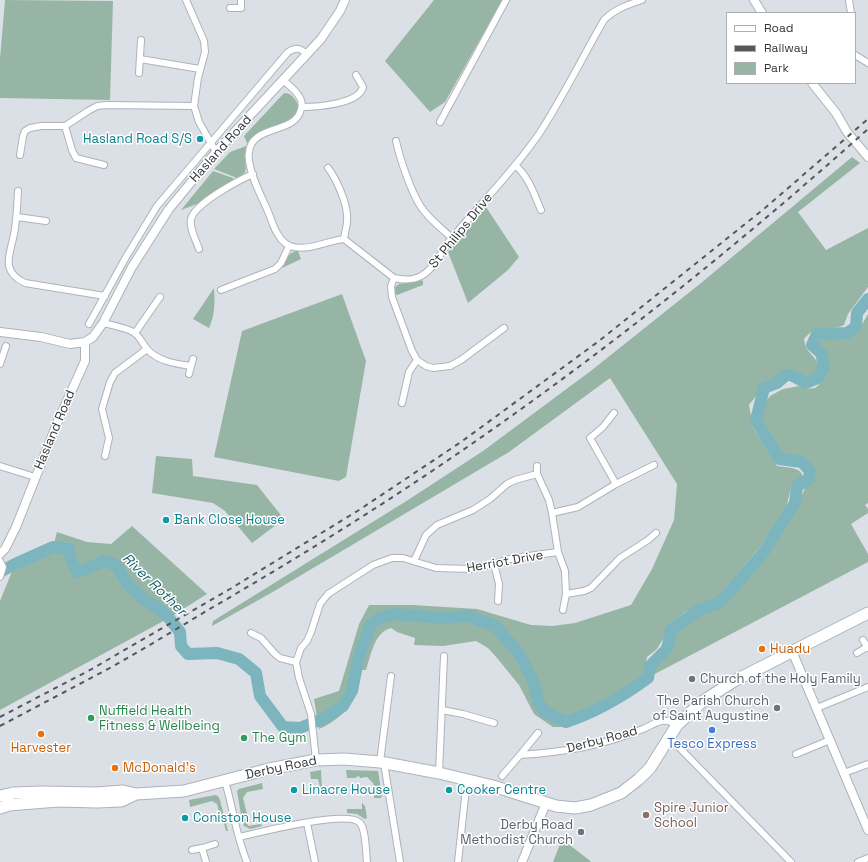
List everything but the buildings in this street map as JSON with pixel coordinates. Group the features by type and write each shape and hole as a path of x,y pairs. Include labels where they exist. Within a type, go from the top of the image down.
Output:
{"highway":[{"path":"677,724 697,705 717,691 868,613"},
{"name":"Derby Road","path":"0,796 14,793 41,792 96,793 123,791 136,794 184,791 268,769 316,760 344,759 439,772 566,808 580,807 591,805 621,793 640,779 650,768 677,724"},
{"name":"Derby Road","path":"0,808 9,805 58,801 121,801 136,794"}],"main road":[{"name":"Hasland Road","path":"2,550 16,527 58,421 85,361 85,342 93,337 103,323 132,267 160,221 216,152 307,54 331,25 345,0"},
{"path":"754,0 761,12"},
{"path":"814,84 836,113 847,132 868,157"},
{"path":"0,332 41,337 70,344 85,342"},
{"path":"792,651 868,830"},
{"path":"522,862 546,803"}],"street":[{"path":"186,0 204,41 205,52 200,69 194,106 197,116 216,152"},
{"path":"230,8 241,8 241,0"},
{"path":"440,122 506,0"},
{"name":"St Philips Drive","path":"394,278 402,280 412,279 421,276 430,270 452,238 515,166 538,134 562,96 604,20 622,7 642,0"},
{"path":"849,0 850,12"},
{"path":"139,74 141,40"},
{"name":"Hasland Road","path":"89,324 126,257 157,206 288,52 294,48 299,48 307,54"},
{"path":"856,55 868,63"},
{"path":"140,59 200,69"},
{"path":"302,107 340,103 362,92 363,87 356,74"},
{"path":"283,80 296,91 300,98 302,107 299,116 295,120 263,134 256,139 252,144 248,155 253,174 278,235 289,246 307,248 332,240 344,239 394,278 391,286 392,297 412,351 417,360 433,368 450,366 461,360 490,334 504,328"},
{"path":"25,131 30,128 40,126 65,126 97,106 194,106"},
{"path":"438,110 444,114"},
{"path":"20,155 25,131 23,124"},
{"path":"65,126 76,158 104,165"},
{"path":"396,141 401,160 421,207 452,238"},
{"path":"515,166 521,170 527,178 537,207"},
{"path":"328,168 333,174 346,208 347,216 344,239"},
{"path":"200,244 190,225 191,218 195,211 230,186 253,174"},
{"path":"18,191 17,217 7,264 10,272 16,279 25,283 105,296"},
{"path":"17,217 46,221"},
{"path":"221,290 238,280 275,269 281,263 289,246"},
{"path":"135,334 160,297"},
{"path":"150,299 156,303"},
{"path":"100,304 111,308"},
{"path":"103,323 132,331 147,349 161,359 192,363 189,374"},
{"path":"0,364 6,346"},
{"path":"105,456 109,438 102,409 110,382 115,373 147,349"},
{"path":"402,403 406,396 409,372 417,360"},
{"path":"614,413 603,427 590,438 616,484"},
{"path":"552,513 578,507 616,484 654,465"},
{"path":"0,466 36,477"},
{"path":"537,466 538,474 549,500 558,552 565,571 566,594 563,610"},
{"path":"414,561 426,535 437,524 473,510 490,499 507,484 515,480 538,474"},
{"path":"566,594 584,591 591,588 620,558 650,542 656,533"},
{"name":"Herriot Drive","path":"296,662 301,648 311,632 320,604 328,594 373,565 382,561 392,558 403,558 436,568 457,570 494,564 514,558 558,552"},
{"path":"0,577 2,570 1,563"},
{"path":"494,564 498,577 496,592 498,601"},
{"path":"251,633 263,635 275,654 280,658 296,662 299,678 311,714 316,760"},
{"path":"857,653 867,648 863,640"},
{"path":"439,772 444,656"},
{"path":"391,676 382,763 400,862"},
{"path":"817,708 868,687"},
{"path":"442,710 463,714 494,723"},
{"name":"Derby Road","path":"520,755 578,749 618,738 644,729 662,720 677,724"},
{"path":"502,776 538,733"},
{"path":"669,737 791,862"},
{"path":"796,754 830,740"},
{"path":"844,773 868,764"},
{"path":"458,862 467,779"},
{"path":"225,781 238,837 247,862"},
{"path":"238,837 337,818 354,819 360,823 364,834 367,862"},
{"path":"307,823 314,862"},
{"path":"192,850 215,844"},
{"path":"202,848 206,862"},
{"path":"858,862 868,858"}],"green space":[{"path":"5,0 113,1 110,100 0,98 0,59"},
{"path":"434,0 502,0 445,102 430,112 385,61"},
{"path":"284,93 290,94 295,99 299,107 297,113 287,121 259,132 247,143 244,136"},
{"path":"246,146 245,173 237,178 214,169 230,152"},
{"path":"852,157 860,163 798,212 826,250 868,228 868,287 848,314 844,325 836,328 816,330 804,339 807,348 816,359 819,367 813,375 807,378 798,376 791,371 763,387 749,405 753,427 777,466 797,469 802,474 803,478 792,484 786,508 759,548 718,597 685,612 667,627 663,639 657,649 647,657 644,672 645,676 597,705 566,718 565,727 553,727 534,714 519,685 488,648 476,641 443,646 414,645 415,638 397,632 391,628 385,630 377,639 366,670 360,670 356,692 349,706 335,720 319,729 314,699 339,691 359,624 369,605 413,605 477,609 531,625 552,626 575,623 631,605 652,569 674,520 677,484 610,378 509,452 271,593 212,626 213,621 408,500 483,451 592,370 701,283"},
{"path":"213,171 233,178 234,180 197,204 181,210"},
{"path":"486,207 519,257 508,270 468,303 448,252"},
{"path":"298,251 301,259 282,268 289,255"},
{"path":"421,280 423,281 423,285 397,295 394,294 394,288 399,284"},
{"path":"214,288 214,308 209,328 193,319"},
{"path":"342,294 366,361 346,477 339,481 214,457 242,331"},
{"path":"868,314 868,503 865,505 868,509 868,513 851,524 868,554 868,562 653,675 653,667 670,651 674,633 701,614 724,604 764,557 798,505 807,483 811,482 815,476 804,461 782,457 760,419 762,407 770,396 783,389 799,386 806,389 815,388 821,383 828,367 824,353 817,344 823,339 838,339 857,333"},
{"path":"156,456 192,459 193,476 257,485 284,519 252,543 225,511 213,503 152,493"},
{"path":"132,526 207,594 169,618 0,710 0,601 15,564 53,547 57,532 87,542 111,544"},
{"path":"321,770 321,791 318,779 311,779 310,772"},
{"path":"346,770 378,771 382,796 381,798 374,798 375,793 373,783 367,777 360,778 359,776 356,778 347,778"},
{"path":"262,783 263,789 247,792 243,798 248,826 261,824 262,826 250,829 244,826 242,821 237,791 239,789"},
{"path":"215,795 218,796 220,800 228,831 226,831 223,820 221,820 217,804 212,801 190,807 189,800"},
{"path":"362,803 365,806 367,818 365,819 357,814 347,813 347,809 362,809"},
{"path":"562,839 589,860 591,862 553,862"}],"waterway":[{"name":"River Rother","path":"0,572 53,547 69,549 71,560 77,572 104,561 116,565 127,583 143,599 158,608 169,618 180,632 181,646 188,654 217,653 239,659 256,673 260,696 283,727 300,728 327,717 343,706 352,691 358,660 371,624 380,618 394,614 442,618 468,616 495,626 518,652 532,678 539,703 545,712 566,722 588,714 609,703 648,678 650,666 667,649 671,630 699,610 719,603 763,553 795,503 797,486 809,479 810,471 802,462 779,459 756,420 764,388 777,383 786,375 791,375 806,383 818,378 824,366 821,353 812,345 817,334 847,333 856,327 857,313 868,299"}],"railway":[{"path":"0,717 90,670 230,589 359,510 461,442 599,341 765,208 868,119"},
{"path":"0,726 108,669 262,578 360,518 468,446 587,361 644,317 758,225 868,129"}],"place":[{"name":"Hasland Road S/S","path":"200,139"},
{"name":"Bank Close House","path":"166,520"},
{"name":"Huadu","path":"762,649"},
{"name":"Church of the Holy Family","path":"692,679"},
{"name":"The Parish Church of Saint Augustine","path":"777,708"},
{"name":"Nuffield Health Fitness & Wellbeing","path":"91,718"},
{"name":"Tesco Express","path":"712,730"},
{"name":"Harvester","path":"41,734"},
{"name":"The Gym","path":"244,738"},
{"name":"McDonald's","path":"115,768"},
{"name":"Linacre House","path":"294,790"},
{"name":"Cooker Centre","path":"449,790"},
{"name":"Spire Junior School","path":"646,815"},
{"name":"Coniston House","path":"185,818"},
{"name":"Derby Road Methodist Church","path":"581,832"}]}
